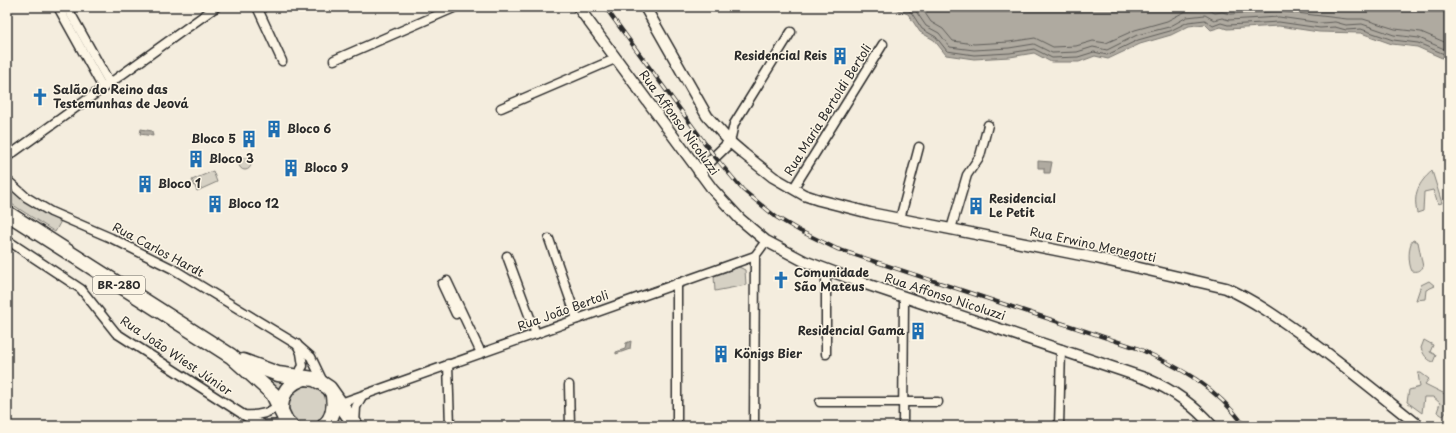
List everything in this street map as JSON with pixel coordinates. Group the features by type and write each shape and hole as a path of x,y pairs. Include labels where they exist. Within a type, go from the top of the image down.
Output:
{"highway":[{"name":"BR-280","path":"7,213 231,356 262,382 281,405 290,425"},
{"name":"BR-280","path":"231,356 297,381 317,380 325,384"},
{"path":"281,405 284,393 297,381"},
{"path":"325,384 336,403 356,426"},
{"path":"324,426 330,420 336,403"}],"street":[{"path":"58,7 107,86"},
{"path":"67,7 107,86"},
{"path":"7,157 216,7"},
{"path":"257,7 282,61"},
{"path":"334,60 456,7"},
{"name":"Rua Affonso Nicoluzzi","path":"578,7 700,172 730,209 766,241 788,254 826,270 904,298 1061,349 1162,386 1189,402 1212,426"},
{"name":"Rua Erwino Menegotti","path":"645,7 700,104 730,142 773,177 793,189 819,200 900,219 1104,259 1226,288 1240,294 1271,313 1344,366 1419,426"},
{"path":"700,172 730,142 736,120 792,32"},
{"name":"Rua Maria Bertoldi Bertoli","path":"793,189 883,44"},
{"path":"500,108 616,59"},
{"path":"952,228 967,175 980,156 988,125"},
{"path":"900,219 919,147"},
{"name":"Rua Carlos Hardt","path":"7,180 26,197 52,212 111,238 173,269 296,344 311,357 325,384"},
{"path":"548,239 578,319"},
{"name":"Rua João Wiest Júnior","path":"7,240 81,289 116,333 242,415 263,425 290,425"},
{"path":"754,426 755,256 766,241"},
{"path":"506,256 536,334"},
{"name":"Rua João Bertoli","path":"336,403 362,396 448,364 755,256"},
{"path":"826,270 826,354"},
{"path":"444,283 479,354"},
{"path":"677,283 677,426"},
{"path":"903,426 904,298"},
{"path":"296,344 301,353 303,366 297,381"},
{"path":"1059,426 1061,349"},
{"path":"448,364 450,426"},
{"path":"569,385 570,426"},
{"path":"356,426 356,407 362,396"},
{"path":"820,402 938,402"},
{"path":"242,415 263,414 281,405"}],"shaded area":[{"path":"243,158 247,158 251,164 247,170 243,170 239,166 239,162"},
{"path":"213,171 217,182 197,191 192,180"},
{"path":"1432,171 1442,203 1438,204 1433,190 1424,192 1423,211 1417,213 1416,195 1418,189 1423,180"},
{"path":"7,185 49,214 56,218 62,219 55,232 7,201"},
{"path":"1413,240 1418,242 1423,267 1417,271 1412,271 1410,264 1409,250"},
{"path":"739,267 745,270 746,285 715,291 714,276"},
{"path":"1429,281 1435,286 1426,290 1425,299 1416,300 1421,285"},
{"path":"1424,340 1433,345 1430,352 1436,355 1433,362 1423,353 1421,348"},
{"path":"256,370 284,382 277,393"},
{"path":"1418,373 1421,373 1429,379 1425,384 1449,396 1449,409 1443,416 1437,412 1440,403 1433,397 1424,397 1422,413 1407,402 1409,390 1420,387"},
{"path":"312,386 319,389 325,395 328,406 327,414 319,423 312,426 304,426 297,423 289,414 288,402 291,395 300,387"},
{"path":"341,413 349,426 333,426"}],"water":[{"path":"880,7 1449,7 1449,61 1417,47 1392,44 1361,33 1319,32 1279,26 1227,29 1221,27 1211,30 1205,24 1189,26 1171,35 1140,44 1108,59 1095,56 1079,62 1051,62 1034,53 1010,57 974,59 946,55 934,40 920,32 908,14 895,9 885,9"},
{"path":"141,129 152,131 153,136 140,134"},
{"path":"1038,161 1052,162 1050,173 1044,173 1044,168 1038,168"},
{"path":"631,341 630,349 616,354 616,352 625,349 626,343"}],"railway":[{"path":"605,7 715,157 743,190 776,217 800,231 837,249 1137,348 1183,371 1209,389 1234,412 1245,426"}],"place":[{"name":"Residencial Reis","path":"840,56"},
{"name":"Salão do Reino das Testemunhas de Jeová","path":"40,97"},
{"name":"Bloco 6","path":"274,129"},
{"name":"Bloco 5","path":"249,139"},
{"name":"Bloco 3","path":"196,159"},
{"name":"Bloco 9","path":"291,168"},
{"name":"Bloco 1","path":"145,184"},
{"name":"Bloco 12","path":"215,204"},
{"name":"Residencial Le Petit","path":"976,206"},
{"name":"Comunidade São Mateus","path":"781,280"},
{"name":"Residencial Gama","path":"918,331"},
{"name":"Königs Bier","path":"721,354"}]}
